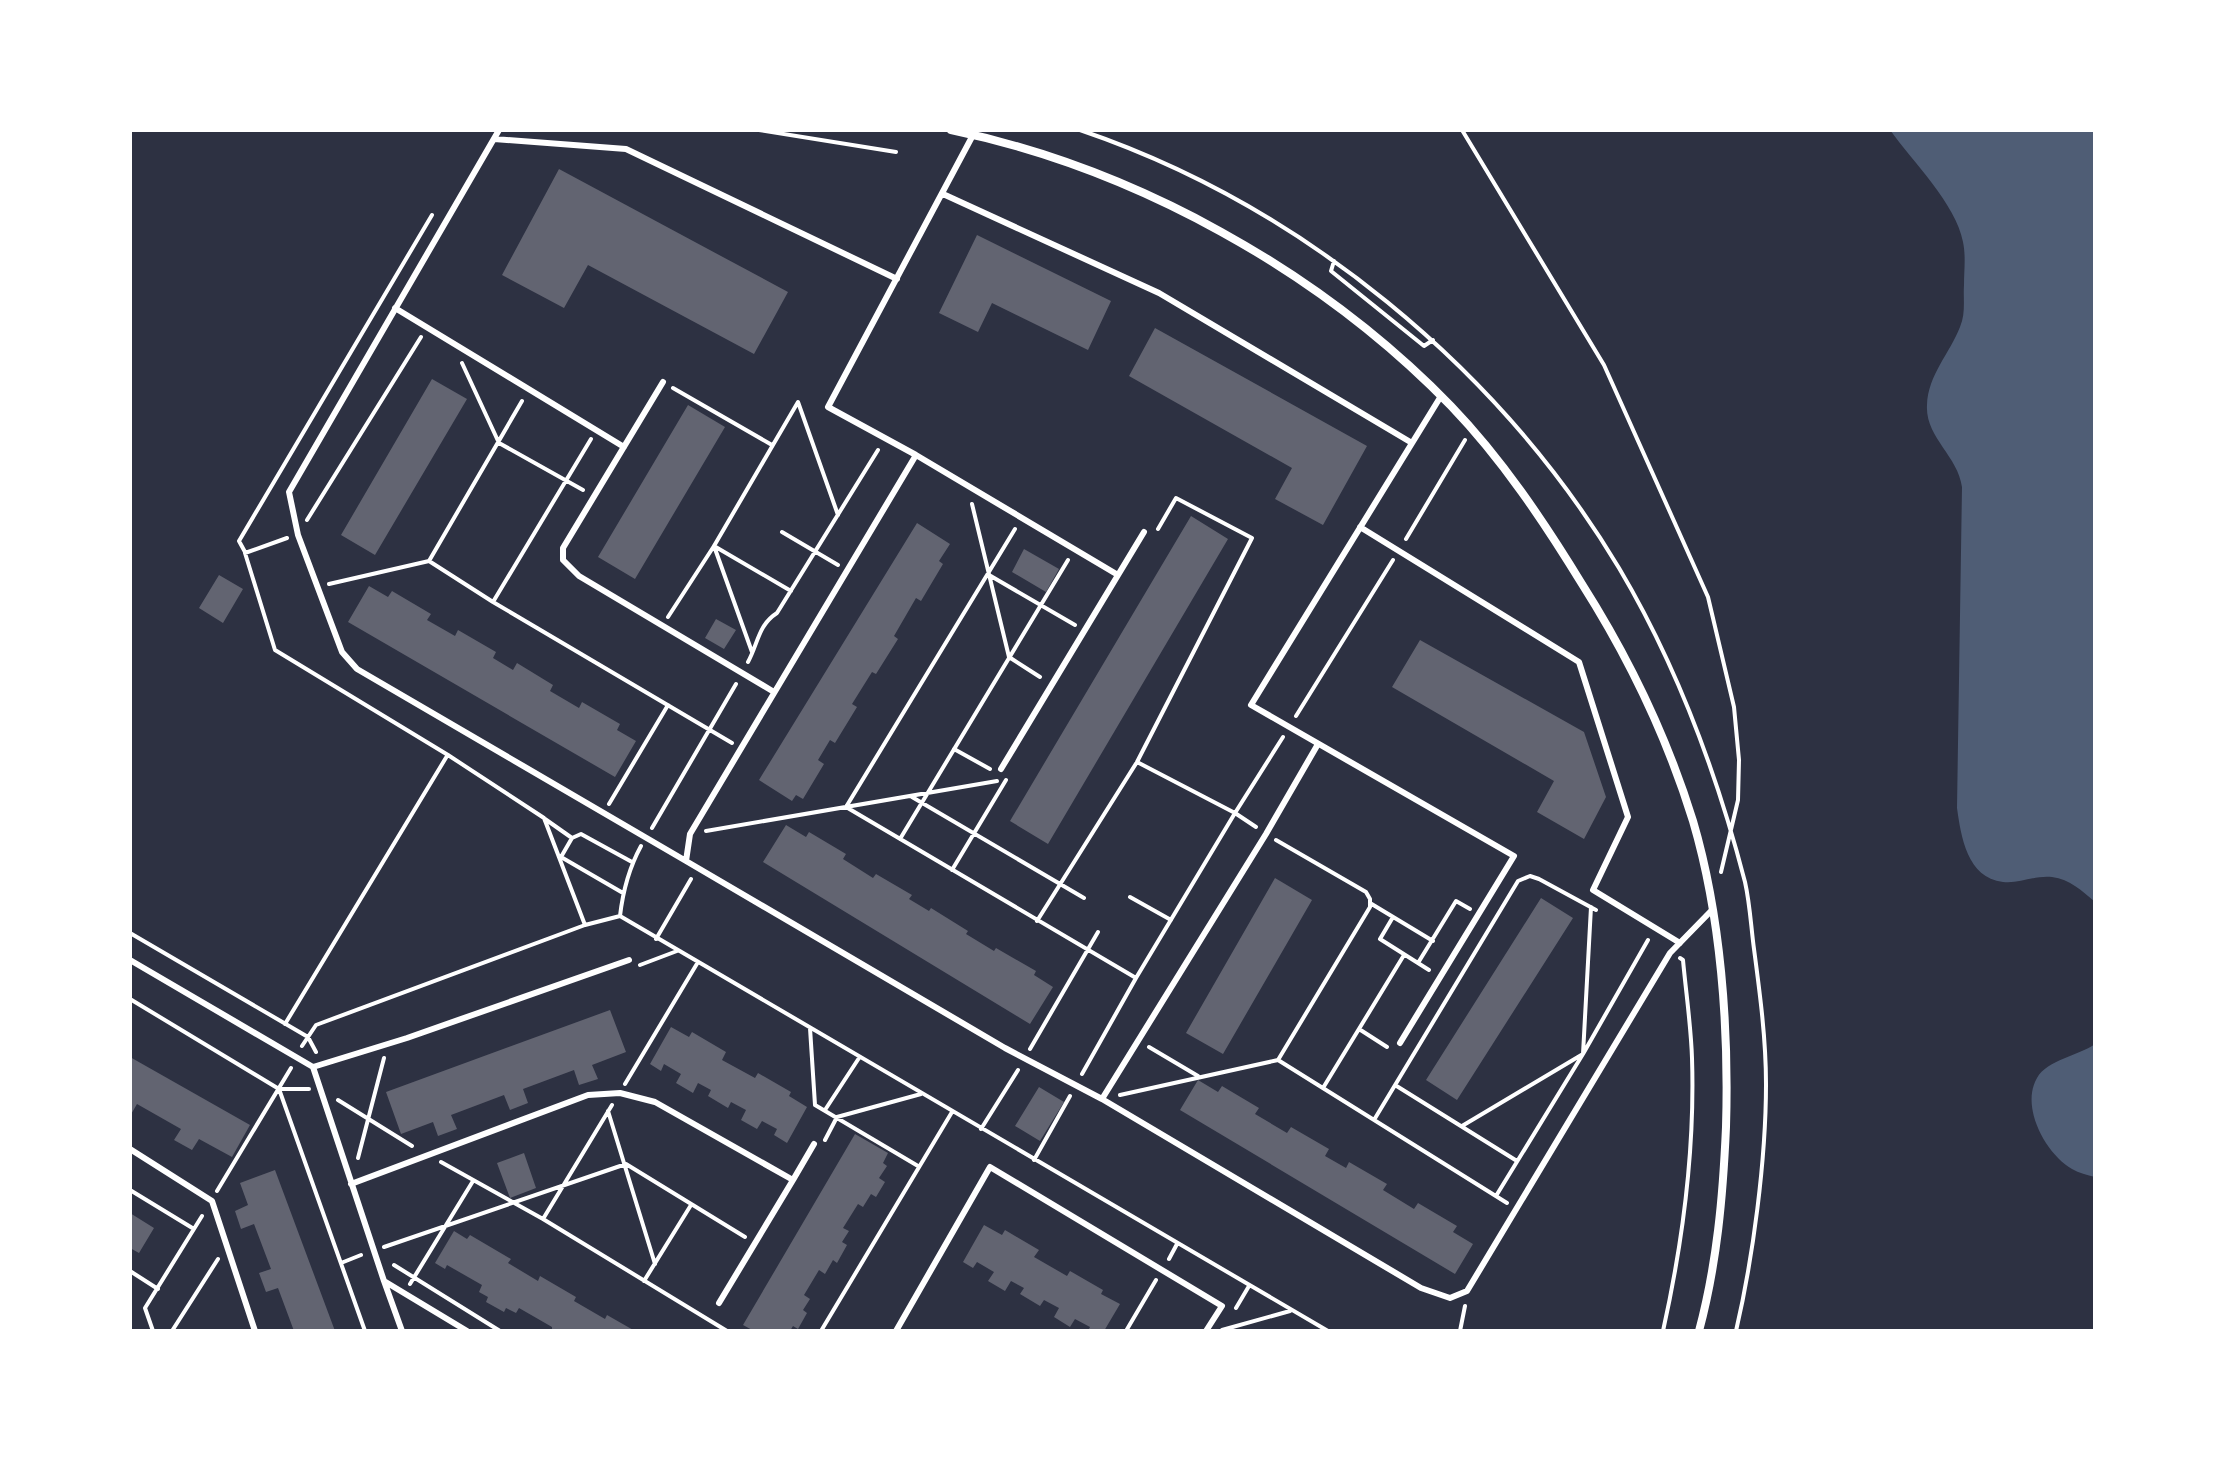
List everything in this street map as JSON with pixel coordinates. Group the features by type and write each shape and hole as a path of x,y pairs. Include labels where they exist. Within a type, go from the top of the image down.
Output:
{"street":[{"path":"951,130 1069,162 1193,216 1328,300 1392,351 1441,396 1472,430 1544,523 1615,637 1643,694 1693,823 1712,910 1722,994 1727,1087 1724,1175 1717,1246 1699,1331"}],"lane":[{"path":"499,130 289,492 298,535 342,652 357,669 1024,1059 1102,1099 1421,1288 1450,1298 1467,1291 1670,953 1712,910"},
{"path":"973,135 828,407 916,455 1118,575"},
{"path":"494,139 626,149 897,279"},
{"path":"943,194 1159,293 1412,443"},
{"path":"395,308 624,447"},
{"path":"663,382 563,548 563,560 579,576 774,692"},
{"path":"1400,1043 1514,856 1251,705 1441,396"},
{"path":"686,861 690,834 916,455"},
{"path":"1360,527 1579,662 1628,817 1593,890 1680,943"},
{"path":"1001,769 1144,532"},
{"path":"1102,1099 1318,744"},
{"path":"130,960 313,1067 402,1331"},
{"path":"313,1067 407,1038 629,960"},
{"path":"351,1184 588,1095 620,1093 655,1102 793,1180"},
{"path":"719,1303 814,1144"},
{"path":"130,1149 212,1201 255,1331"},
{"path":"896,1331 990,1167 1222,1306 1206,1331"},
{"path":"384,1281 467,1331"}],"path":[{"path":"759,130 896,152"},
{"path":"1462,130 1604,365 1708,597 1734,707 1739,760 1738,800 1719,880"},
{"path":"434,212 239,541 275,650 448,755 572,838"},
{"path":"1334,261 1331,271 1424,346 1433,340"},
{"path":"245,553 298,535 426,328"},
{"path":"453,343 499,443 593,497"},
{"path":"663,382 772,445"},
{"path":"429,561 529,390"},
{"path":"662,626 714,546 798,402 838,515"},
{"path":"493,602 597,430"},
{"path":"1034,1160 1136,978 1235,813 1472,430"},
{"path":"620,916 632,862 742,674 753,654 756,638 768,619 777,613 879,448"},
{"path":"968,486 1009,657 1052,685"},
{"path":"1037,921 1137,762 1252,538 1176,498 1152,538"},
{"path":"846,807 1021,518"},
{"path":"782,532 848,571"},
{"path":"714,546 791,591"},
{"path":"714,546 753,654"},
{"path":"900,839 1074,549"},
{"path":"319,586 429,561 741,748"},
{"path":"989,574 1084,631"},
{"path":"603,813 668,705"},
{"path":"954,749 1007,779"},
{"path":"285,1024 448,755"},
{"path":"1137,762 1235,813 1366,892 1370,903 1433,941"},
{"path":"690,834 1007,779"},
{"path":"952,870 1007,779"},
{"path":"909,796 1084,898"},
{"path":"846,807 1136,978"},
{"path":"544,818 585,925"},
{"path":"561,857 572,838 581,834 632,862"},
{"path":"561,857 623,893"},
{"path":"656,939 697,869"},
{"path":"1374,1120 1518,881 1530,876 1602,913"},
{"path":"1130,897 1171,920"},
{"path":"1418,963 1456,901 1493,923"},
{"path":"1278,1060 1370,903"},
{"path":"1583,1054 1591,907"},
{"path":"153,1331 145,1308 316,1025 585,925 620,916 1328,1331"},
{"path":"1393,917 1380,939 1454,987"},
{"path":"981,1129 1098,932"},
{"path":"130,933 308,1037 323,1064"},
{"path":"1637,934 1683,960 1692,1056 1692,1137 1679,1258 1663,1331"},
{"path":"1496,1196 1648,940"},
{"path":"1323,1088 1404,955"},
{"path":"130,999 279,1089 321,1088 368,1120 727,1331"},
{"path":"810,1028 815,1105 918,1166"},
{"path":"1359,1029 1397,1053"},
{"path":"1149,1047 1200,1077"},
{"path":"1462,1126 1583,1054"},
{"path":"351,1184 385,1056"},
{"path":"825,1110 859,1058"},
{"path":"1102,1099 1278,1060 1516,1209"},
{"path":"1395,1085 1517,1161"},
{"path":"279,1089 365,1331"},
{"path":"814,1144 822,1146 837,1117 921,1094"},
{"path":"608,1111 655,1264"},
{"path":"821,1331 952,1112"},
{"path":"341,1263 626,1164"},
{"path":"626,1164 755,1243"},
{"path":"405,1293 473,1181"},
{"path":"130,1190 194,1229"},
{"path":"644,1281 691,1205"},
{"path":"1126,1331 1177,1244"},
{"path":"172,1331 226,1246"},
{"path":"382,1247 394,1266 500,1331"},
{"path":"130,1271 158,1289"},
{"path":"1460,1331 1467,1291"},
{"path":"1222,1330 1292,1311"}],"water":[{"path":"1890,130 2095,130 2095,902 2075,886 2058,878 2039,877 2009,882 1991,879 1974,864 1964,843 1957,808 1962,487 1955,466 1931,427 1927,405 1935,374 1962,322 1964,248 1959,228 1943,198"},
{"path":"2095,1044 2095,1177 2072,1169 2053,1153 2038,1129 2032,1102 2037,1078 2042,1072 2055,1062"}],"building":[{"path":"559,169 788,292 754,354 588,265 564,308 502,275"},
{"path":"977,235 1111,301 1088,350 992,303 978,332 939,313"},
{"path":"1155,328 1367,446 1323,525 1275,499 1292,468 1129,376"},
{"path":"432,379 467,399 375,555 341,535"},
{"path":"688,405 725,427 635,579 598,557"},
{"path":"1191,516 1228,539 1048,844 1010,821"},
{"path":"917,523 950,544 939,561 943,564 921,601 916,598 894,636 898,639 852,704 857,707 835,743 830,740 818,760 824,764 803,799 796,795 792,801 759,780"},
{"path":"1024,549 1059,569 1046,592 1012,572"},
{"path":"219,575 243,589 223,623 199,608"},
{"path":"369,586 388,597 392,591 431,614 427,620 455,636 458,630 496,652 493,658 513,670 517,663 553,685 550,691 579,708 582,702 620,724 617,730 636,741 615,777 348,622"},
{"path":"716,619 736,630 724,649 705,638"},
{"path":"1420,640 1584,732 1606,797 1584,839 1537,812 1554,781 1392,687"},
{"path":"786,825 806,837 809,832 846,854 843,859 873,878 876,874 912,895 909,899 929,911 931,908 994,951 996,948 1036,971 1034,975 1053,987 1030,1024 763,862"},
{"path":"1275,878 1312,900 1223,1054 1186,1033"},
{"path":"1541,898 1573,918 1457,1100 1426,1080"},
{"path":"610,1010 626,1052 592,1065 598,1079 579,1085 574,1070 523,1089 528,1103 510,1110 504,1095 451,1115 457,1129 438,1136 433,1122 401,1134 386,1092"},
{"path":"671,1027 689,1037 692,1032 726,1052 722,1060 755,1078 758,1073 791,1092 789,1096 807,1107 787,1143 774,1135 777,1129 762,1121 757,1129 741,1120 746,1110 731,1102 728,1108 708,1096 711,1090 698,1083 693,1093 676,1083 681,1074 664,1064 661,1071 650,1064"},
{"path":"130,1057 250,1125 232,1157 199,1139 192,1150 174,1140 181,1129 137,1104 130,1116"},
{"path":"1198,1080 1218,1092 1222,1086 1259,1108 1255,1114 1287,1133 1291,1127 1329,1149 1325,1156 1346,1168 1349,1162 1387,1184 1383,1190 1414,1209 1418,1203 1457,1226 1453,1232 1473,1244 1455,1274 1180,1110"},
{"path":"1039,1087 1064,1102 1040,1141 1015,1126"},
{"path":"855,1134 888,1153 883,1163 887,1166 879,1178 885,1182 876,1197 871,1194 863,1207 858,1204 843,1228 849,1231 842,1242 847,1245 837,1263 833,1260 825,1274 819,1270 804,1295 810,1299 803,1310 807,1313 798,1329 793,1326 790,1331 754,1331 743,1325"},
{"path":"524,1153 536,1188 510,1198 497,1163"},
{"path":"275,1170 335,1331 294,1331 278,1288 266,1292 259,1273 271,1269 254,1224 241,1229 235,1211 248,1205 240,1183"},
{"path":"130,1213 154,1228 139,1253 130,1248"},
{"path":"984,1225 1002,1235 1005,1230 1039,1250 1034,1257 1067,1276 1070,1271 1120,1304 1104,1331 1088,1331 1090,1327 1075,1319 1070,1327 1054,1317 1059,1308 1044,1300 1040,1306 1020,1294 1024,1288 1011,1281 1005,1291 988,1281 994,1272 977,1262 973,1268 963,1262"},
{"path":"454,1231 467,1239 470,1235 511,1259 508,1263 538,1281 540,1276 605,1319 607,1315 635,1331 552,1331 552,1327 519,1308 516,1313 506,1308 504,1312 486,1302 488,1297 479,1292 482,1285 447,1265 445,1269 435,1263"}]}
